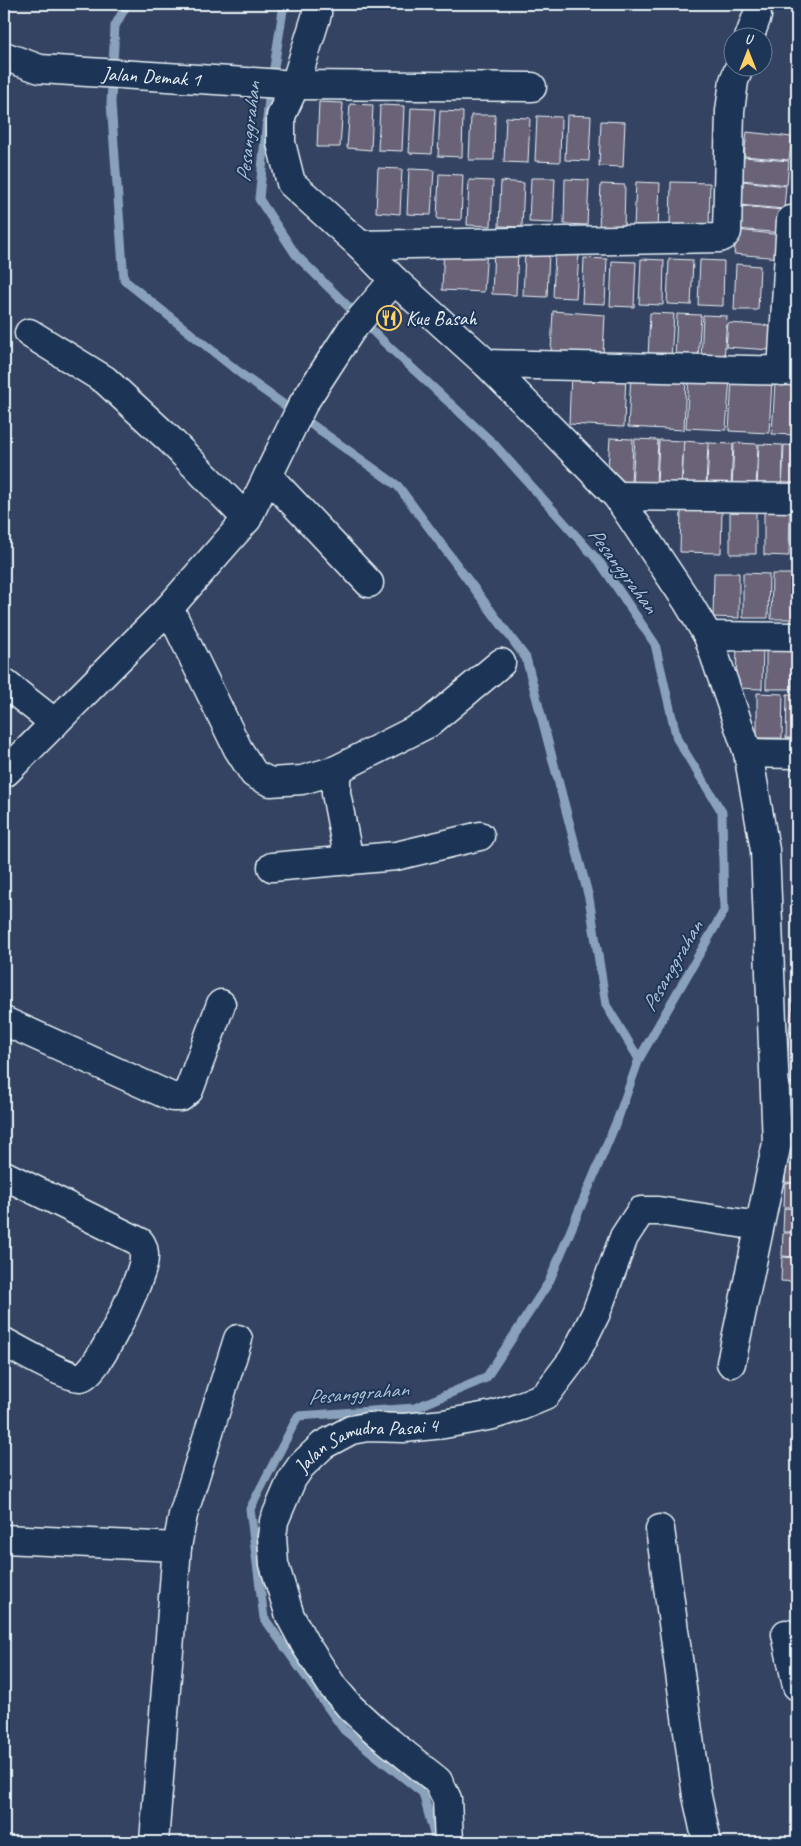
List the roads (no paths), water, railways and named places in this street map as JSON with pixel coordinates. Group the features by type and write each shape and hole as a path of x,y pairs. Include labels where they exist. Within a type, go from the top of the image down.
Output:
{"street":[{"path":"317,4 317,14 281,116 281,143 291,183 360,244 394,280 487,364 617,496 708,636 748,754 765,850 787,1142 759,1226 731,1363"},
{"name":"Jalan Demak 1","path":"4,56 40,68 293,85"},
{"path":"360,244 710,238 724,236 727,232 730,111 735,78"},
{"path":"252,82 293,85 532,87"},
{"path":"487,364 790,371 791,220"},
{"path":"6,772 169,608 247,519 303,404 351,330 394,280"},
{"path":"29,333 105,380 170,440 247,519"},
{"path":"268,476 369,583"},
{"path":"617,496 797,498"},
{"path":"169,608 238,749 254,774 270,782 302,780 336,770 430,723 501,663"},
{"path":"708,636 797,637"},
{"path":"4,683 55,723"},
{"path":"748,754 797,754"},
{"path":"336,770 336,793 349,861"},
{"path":"272,867 396,856 480,836"},
{"path":"4,1021 160,1092 172,1097 182,1097 189,1090 221,1004"},
{"path":"4,1175 140,1242 143,1249 143,1267 108,1346 87,1375 79,1378 66,1374 4,1342"},
{"name":"Jalan Samudra Pasai 4","path":"449,1842 447,1799 438,1781 377,1732 351,1708 314,1660 290,1616 274,1564 272,1537 274,1521 292,1479 301,1466 323,1445 351,1430 367,1427 404,1428 444,1424 493,1415 545,1396 573,1358 596,1313 624,1237 641,1211 658,1211 759,1226"},
{"path":"154,1842 177,1547 183,1514 238,1338"},
{"path":"660,1529 696,1796 707,1842"},
{"path":"4,1538 177,1547"},
{"path":"786,1634 797,1686"}],"waterway":[{"path":"127,4 115,26 111,103 124,280 245,377 398,486 526,658 589,898 606,1005 639,1059"},
{"name":"Pesanggrahan","path":"284,4 269,99 259,199 296,255 386,344 494,444 601,564 655,644 677,739 722,812 724,911 639,1059 618,1118 549,1282 486,1378 415,1408 298,1416 250,1509 264,1618 344,1730 423,1793 435,1838 432,1842"}],"place":[{"name":"Kue Basah","path":"389,318"}]}
